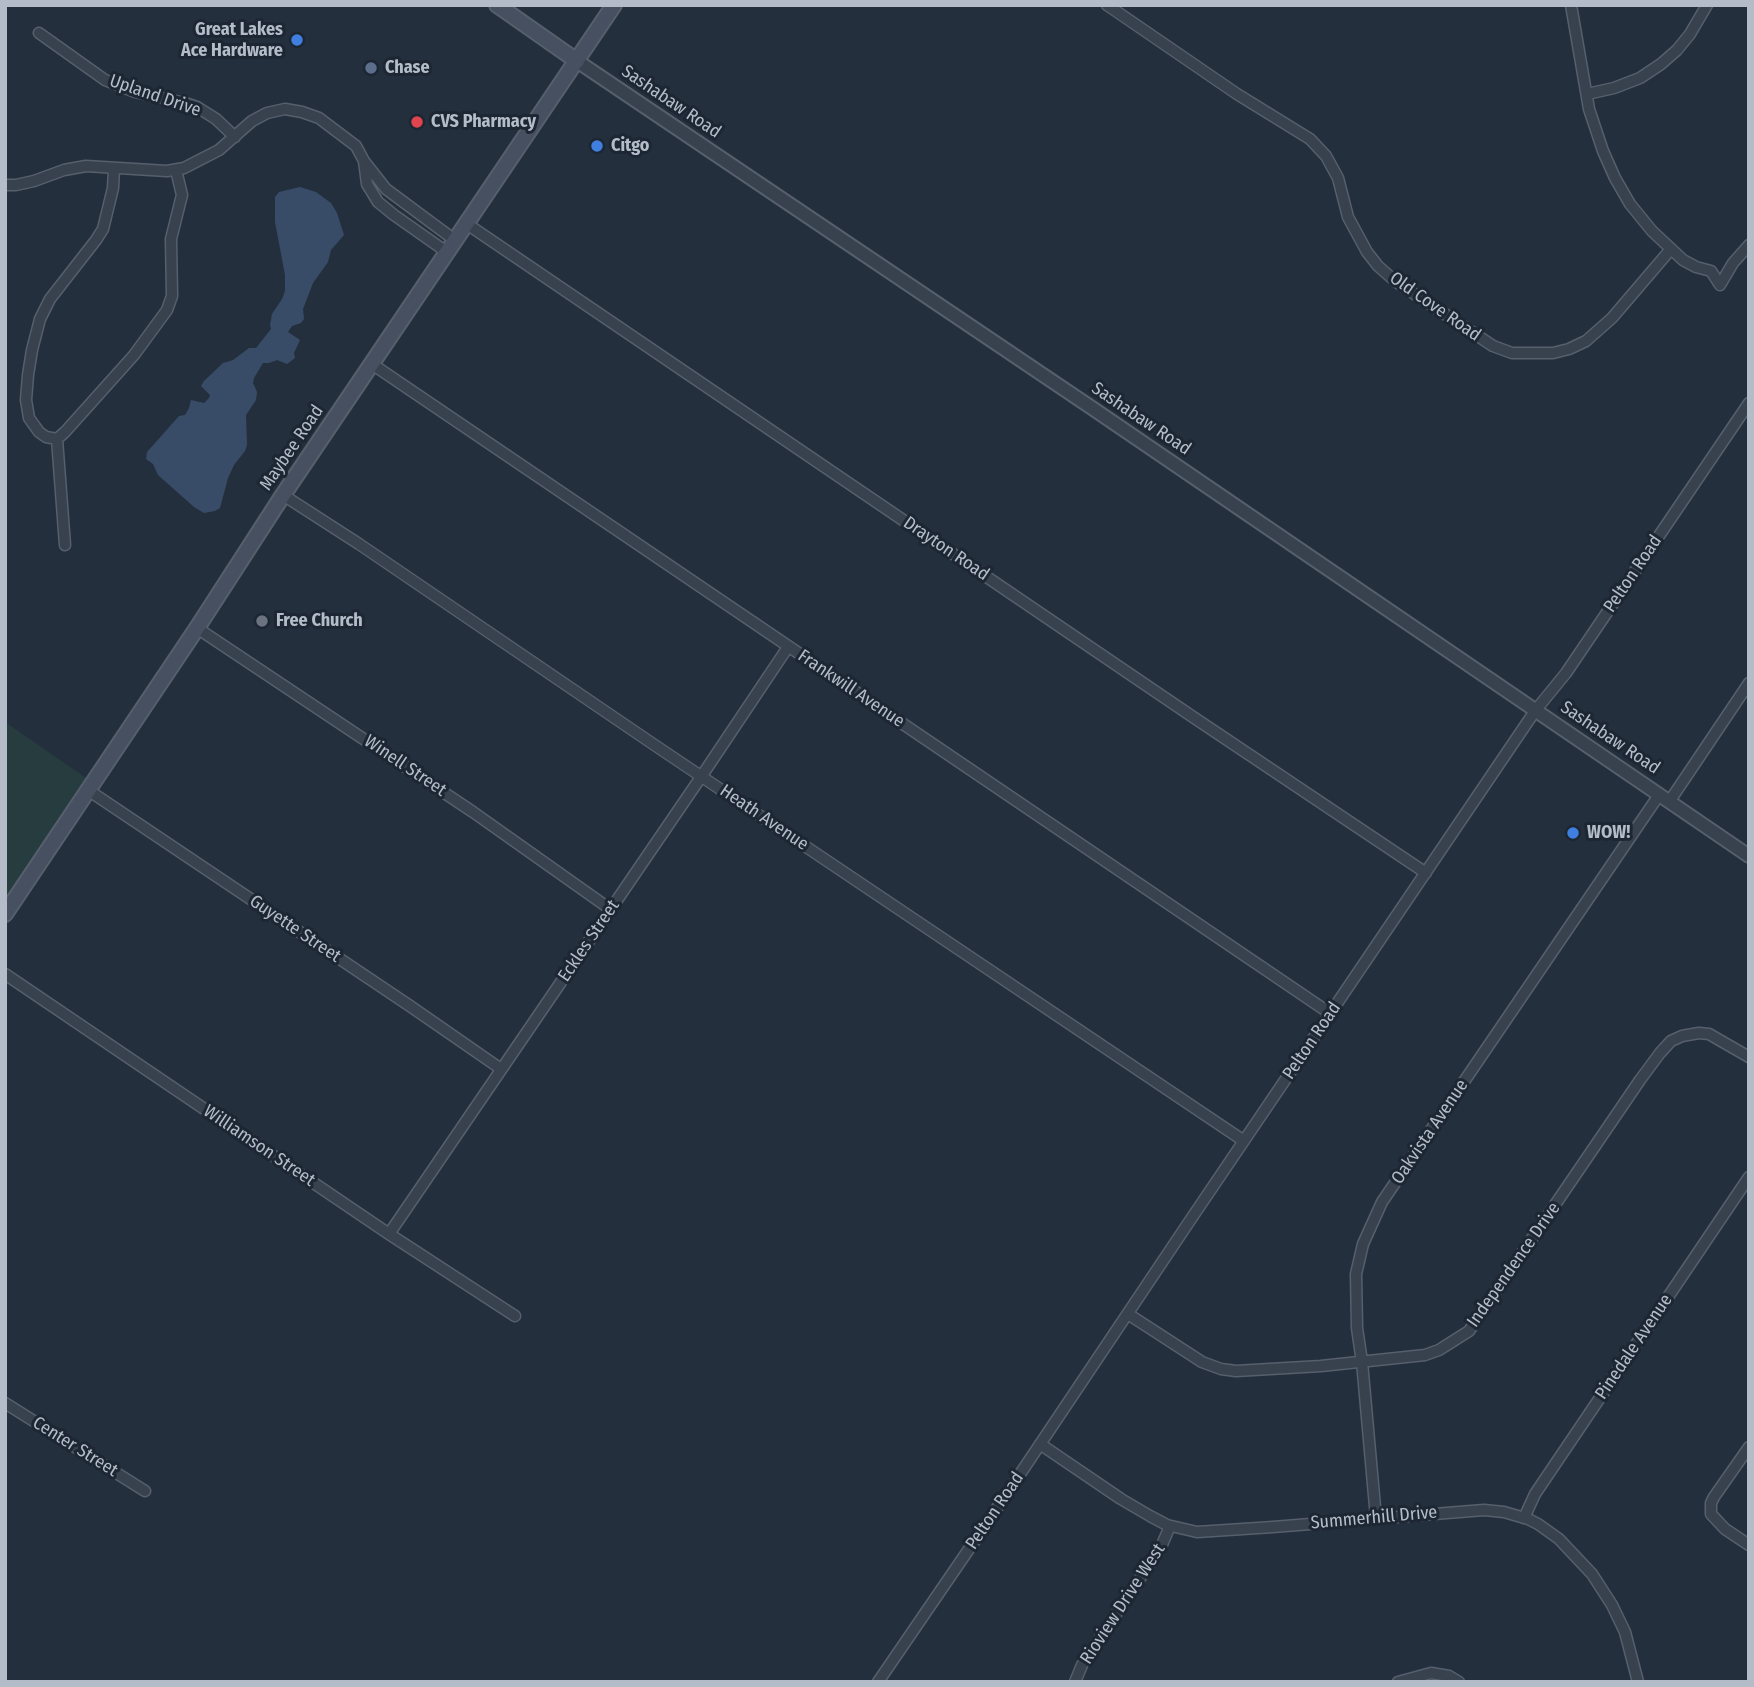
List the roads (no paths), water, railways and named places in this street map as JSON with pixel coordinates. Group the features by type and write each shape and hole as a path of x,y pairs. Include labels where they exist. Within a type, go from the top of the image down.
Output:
{"main road":[{"name":"Sashabaw Road","path":"492,5 511,16"},
{"name":"Sashabaw Road","path":"497,5 577,61"},
{"name":"Maybee Road","path":"5,914 283,495 614,5"}],"street":[{"name":"Old Cove Road","path":"1107,5 1237,94 1310,139 1326,156 1338,178 1348,217 1367,253 1378,266 1395,281 1493,346 1512,353 1553,353 1586,341 1612,318 1671,249"},
{"path":"1571,5 1589,109 1603,151 1630,204 1652,231 1683,260 1711,271 1720,285 1733,263 1749,245"},
{"path":"1587,94 1640,78 1661,64 1677,50 1707,5"},
{"name":"Upland Drive","path":"39,33 105,79 135,93 197,107 216,119 234,137"},
{"name":"Sashabaw Road","path":"577,61 1749,856"},
{"path":"5,185 34,181 64,170 86,166 167,171 184,168 219,150 252,121 285,109 320,118 356,146 376,177 452,247"},
{"path":"364,160 367,184 377,202 452,247"},
{"path":"57,439 46,437 39,432 29,418 26,400 27,375 32,350 40,319 50,299 103,229 113,188 114,168"},
{"path":"57,439 134,355 167,310 172,296 171,239 182,195 176,170"},
{"path":"388,211 397,199"},
{"name":"Drayton Road","path":"467,224 1426,873"},
{"name":"Frankwill Avenue","path":"372,363 1331,1014"},
{"name":"Pelton Road","path":"878,1682 1535,711 1566,673 1749,403"},
{"path":"57,439 65,545"},
{"name":"Heath Avenue","path":"283,495 1244,1141"},
{"name":"Winell Street","path":"197,628 473,812 610,909"},
{"name":"Eckles Street","path":"389,1234 788,647"},
{"name":"Oakvista Avenue","path":"1376,1518 1357,1328 1356,1274 1363,1244 1377,1212 1664,798 1749,683"},
{"name":"Guyette Street","path":"88,790 501,1069"},
{"name":"Williamson Street","path":"5,974 515,1316"},
{"name":"Independence Drive","path":"1128,1314 1202,1362 1236,1371 1362,1362 1424,1355 1439,1350 1469,1331 1640,1080 1671,1041 1690,1034 1709,1034 1749,1057"},
{"name":"Pinedale Avenue","path":"1524,1518 1535,1494 1749,1177"},
{"name":"Center Street","path":"5,1403 145,1491"},
{"name":"Summerhill Drive","path":"1040,1444 1150,1516 1170,1526 1197,1532 1484,1510 1524,1518 1559,1539 1591,1574 1612,1605 1625,1632 1638,1682"},
{"path":"1749,1447 1711,1503 1711,1514 1725,1529 1749,1545"},
{"name":"Rioview Drive West","path":"1075,1682 1082,1665 1161,1547 1170,1526"},
{"path":"1398,1682 1431,1673 1449,1676 1459,1682"}],"water":[{"path":"300,187 316,192 331,203 344,235 331,250 328,262 313,283 303,309 304,319 292,326 288,332 300,340 294,353 295,358 287,364 277,360 263,363 254,378 257,392 256,400 246,415 245,451 228,478 220,508 204,513 158,475 153,464 146,459 147,452 179,416 185,415 191,400 204,403 209,398 210,395 201,386 204,381 223,363 233,360 249,348 256,348 271,329 272,314 285,291 285,275 275,222 275,197 279,192"}],"place":[{"name":"Great Lakes Ace Hardware","path":"297,40"},
{"name":"Chase","path":"371,68"},
{"name":"CVS Pharmacy","path":"417,122"},
{"name":"Citgo","path":"597,146"},
{"name":"Free Church","path":"262,621"},
{"name":"WOW!","path":"1573,833"}]}
